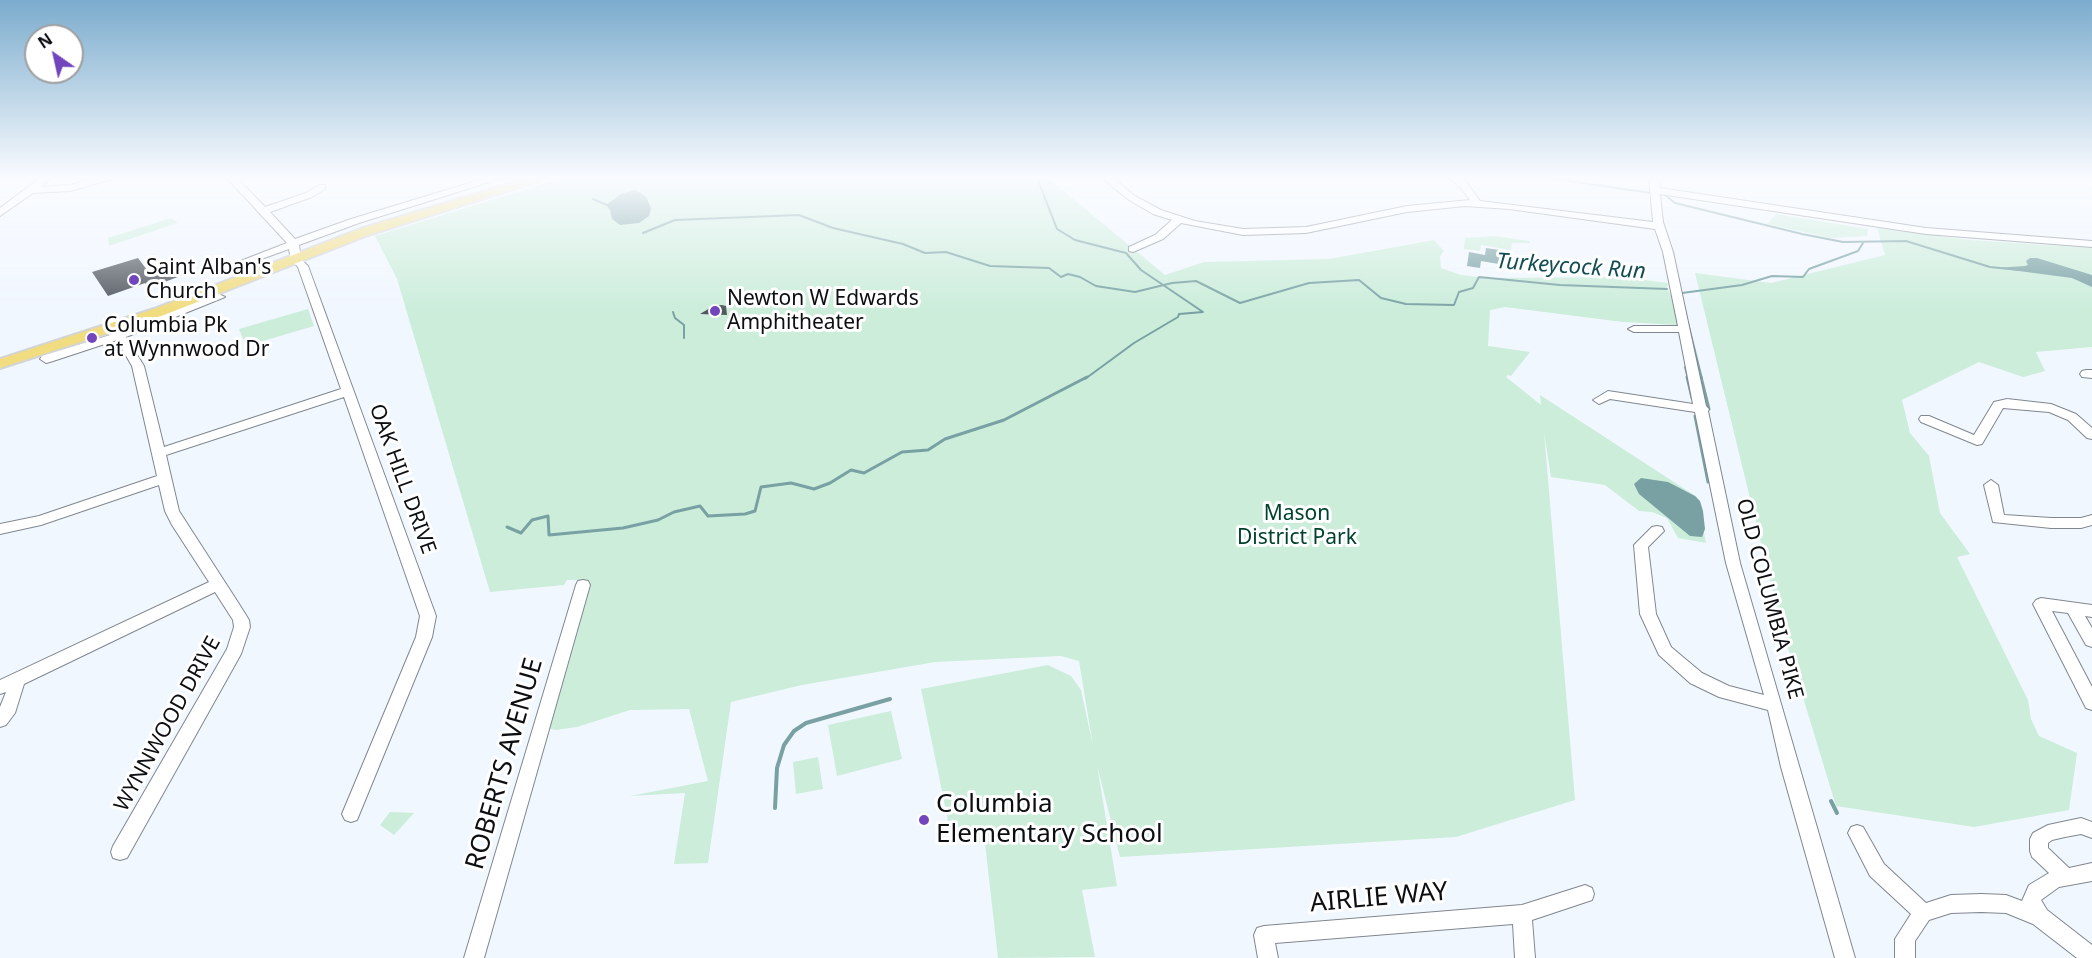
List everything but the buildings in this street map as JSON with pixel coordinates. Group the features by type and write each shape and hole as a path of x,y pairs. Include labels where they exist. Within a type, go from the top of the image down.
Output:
{"main road":[{"path":"0,364 115,328 295,250 372,223"},
{"path":"295,250 393,223"},
{"path":"0,356 115,328"}],"street":[{"name":"OAK HILL DRIVE","path":"273,223 295,250 308,278 428,616 424,638 351,814"},
{"path":"230,267 295,250 358,223"},
{"path":"1133,249 1159,237 1176,223"},
{"path":"1191,223 1226,231 1275,233 1345,223"},
{"path":"1632,223 1659,226"},
{"name":"OLD COLUMBIA PIKE","path":"1659,223 1668,252 1683,329 1703,409 1732,563 1775,705 1790,767 1845,958"},
{"path":"1881,223 1935,232 2092,244"},
{"path":"46,359 115,328 219,297"},
{"name":"WYNNWOOD DRIVE","path":"115,328 138,366 172,511 241,620 239,641 120,852"},
{"path":"1634,329 1683,329"},
{"path":"159,453 348,391"},
{"path":"1599,400 1608,394 1703,409"},
{"path":"1925,419 1977,441 1998,405 2007,403 2051,408 2072,417 2092,435"},
{"path":"0,529 41,520 164,478"},
{"path":"1991,486 1998,519 2051,523 2081,523 2092,520"},
{"path":"1657,531 1641,545 1648,614 1665,651 1696,678 1725,692 1775,705"},
{"path":"0,687 17,681 218,584"},
{"name":"ROBERTS AVENUE","path":"474,958 584,585"},
{"path":"2092,611 2041,604 2092,703"},
{"path":"2073,609 2092,641"},
{"path":"0,720 9,708 17,681"},
{"path":"2066,877 2040,851 2039,839 2048,833 2073,827 2081,826 2092,830"},
{"path":"1857,833 1877,870 1923,913"},
{"path":"2040,917 2031,900 2036,891 2055,879 2092,872"},
{"path":"1525,958 1522,914 1585,894"},
{"path":"1905,958 1905,939 1923,913 1951,904 1981,903 2006,904 2040,917 2092,957"},
{"name":"AIRLIE WAY","path":"1268,958 1264,935 1522,914"}],"green space":[{"path":"156,223 178,223 109,246 108,238"},
{"name":"Mason District Park","path":"418,223 1102,223 1165,275 1204,262 1329,259 1434,240 1444,251 1440,256 1441,268 1461,275 1487,278 1621,277 1668,283 1667,289 1673,298 1678,325 1623,322 1505,307 1490,310 1488,346 1530,352 1511,376 1506,377 1541,405 1540,395 1697,497 1706,543 1678,538 1667,518 1652,512 1639,511 1605,485 1551,477 1544,432 1575,800 1456,837 1120,857 1097,765 1117,886 1082,890 1095,957 998,958 985,843 952,840 921,689 1048,665 1071,676 1081,690 1093,746 1079,661 1061,656 935,662 802,685 731,702 708,863 674,864 685,793 630,796 708,781 689,709 630,710 577,727 556,730 543,727 587,596 580,580 567,580 564,585 490,592 397,279 375,236"},
{"path":"1829,223 1868,229 1867,236 1831,238 1767,224"},
{"path":"1877,228 1971,240 2092,248 2092,347 2036,352 2045,371 2023,377 1979,362 1902,400 1910,433 1929,456 1940,513 1970,554 1957,557 2028,700 2031,719 2039,736 2077,753 2069,810 1974,827 1836,806 1781,625 1695,273 1771,283 1885,255"},
{"path":"1494,236 1530,241 1530,243 1512,243 1511,250 1481,245 1480,251 1464,249 1465,238"},
{"path":"308,309 314,326 246,346 239,329"},
{"path":"891,711 902,759 837,776 828,725"},
{"path":"818,757 823,789 796,794 793,762"},
{"path":"390,812 414,813 394,835 380,825"}],"water":[{"path":"617,223 639,223 639,223 620,225"},
{"path":"1486,248 1500,250 1499,264 1481,261 1480,268 1467,266 1469,252 1485,255"},
{"path":"2030,258 2037,258 2092,275 2092,287 2072,278 1996,268 2025,266 2028,265 2026,261"},
{"path":"1641,478 1668,482 1695,496 1700,501 1703,511 1705,529 1702,537 1690,536 1639,494 1634,484"}],"waterway":[{"name":"Turkeycock Run","path":"643,233 668,223"},
{"name":"Turkeycock Run","path":"819,223 903,244 925,253 946,252 990,266 1049,268 1061,277 1068,274 1080,277 1096,286 1135,292 1163,285"},
{"path":"1055,223 1057,229 1075,240 1126,253 1141,270 1163,285"},
{"name":"Turkeycock Run","path":"1756,223 1843,242 1906,241 1990,267 2020,270"},
{"name":"Turkeycock Run","path":"1682,293 1742,285 1772,276 1803,277 1809,269 1858,251 1863,243"},
{"name":"Turkeycock Run","path":"1163,285 1196,281 1240,303 1309,283 1359,280 1381,298 1406,304 1454,305 1459,292 1473,288 1479,277 1560,285 1667,289"},
{"path":"1085,379 1134,343 1178,317 1179,314 1203,312 1163,285"},
{"path":"673,312 675,318 684,325 684,338"},
{"path":"1688,323 1702,379"},
{"path":"1685,367 1688,379"},
{"path":"507,527 521,533 532,520 548,516 549,535 623,528 658,520 674,512 700,506 708,516 745,514 755,511 761,487 791,483 814,489 830,483 851,470 864,473 902,452 928,450 945,439 1004,420 1087,377"},
{"path":"1687,377 1692,398"},
{"path":"1701,377 1709,409"},
{"path":"1695,416 1708,482"},
{"path":"775,808 777,768 784,745 794,731 806,723 890,699"},
{"path":"1831,801 1837,813"}],"place":[{"name":"Saint Alban's Church","path":"134,280"},
{"name":"Newton W Edwards Amphitheater","path":"715,311"},
{"name":"Columbia Pk at Wynnwood Dr","path":"92,338"},
{"name":"Columbia Elementary School","path":"924,820"}]}
